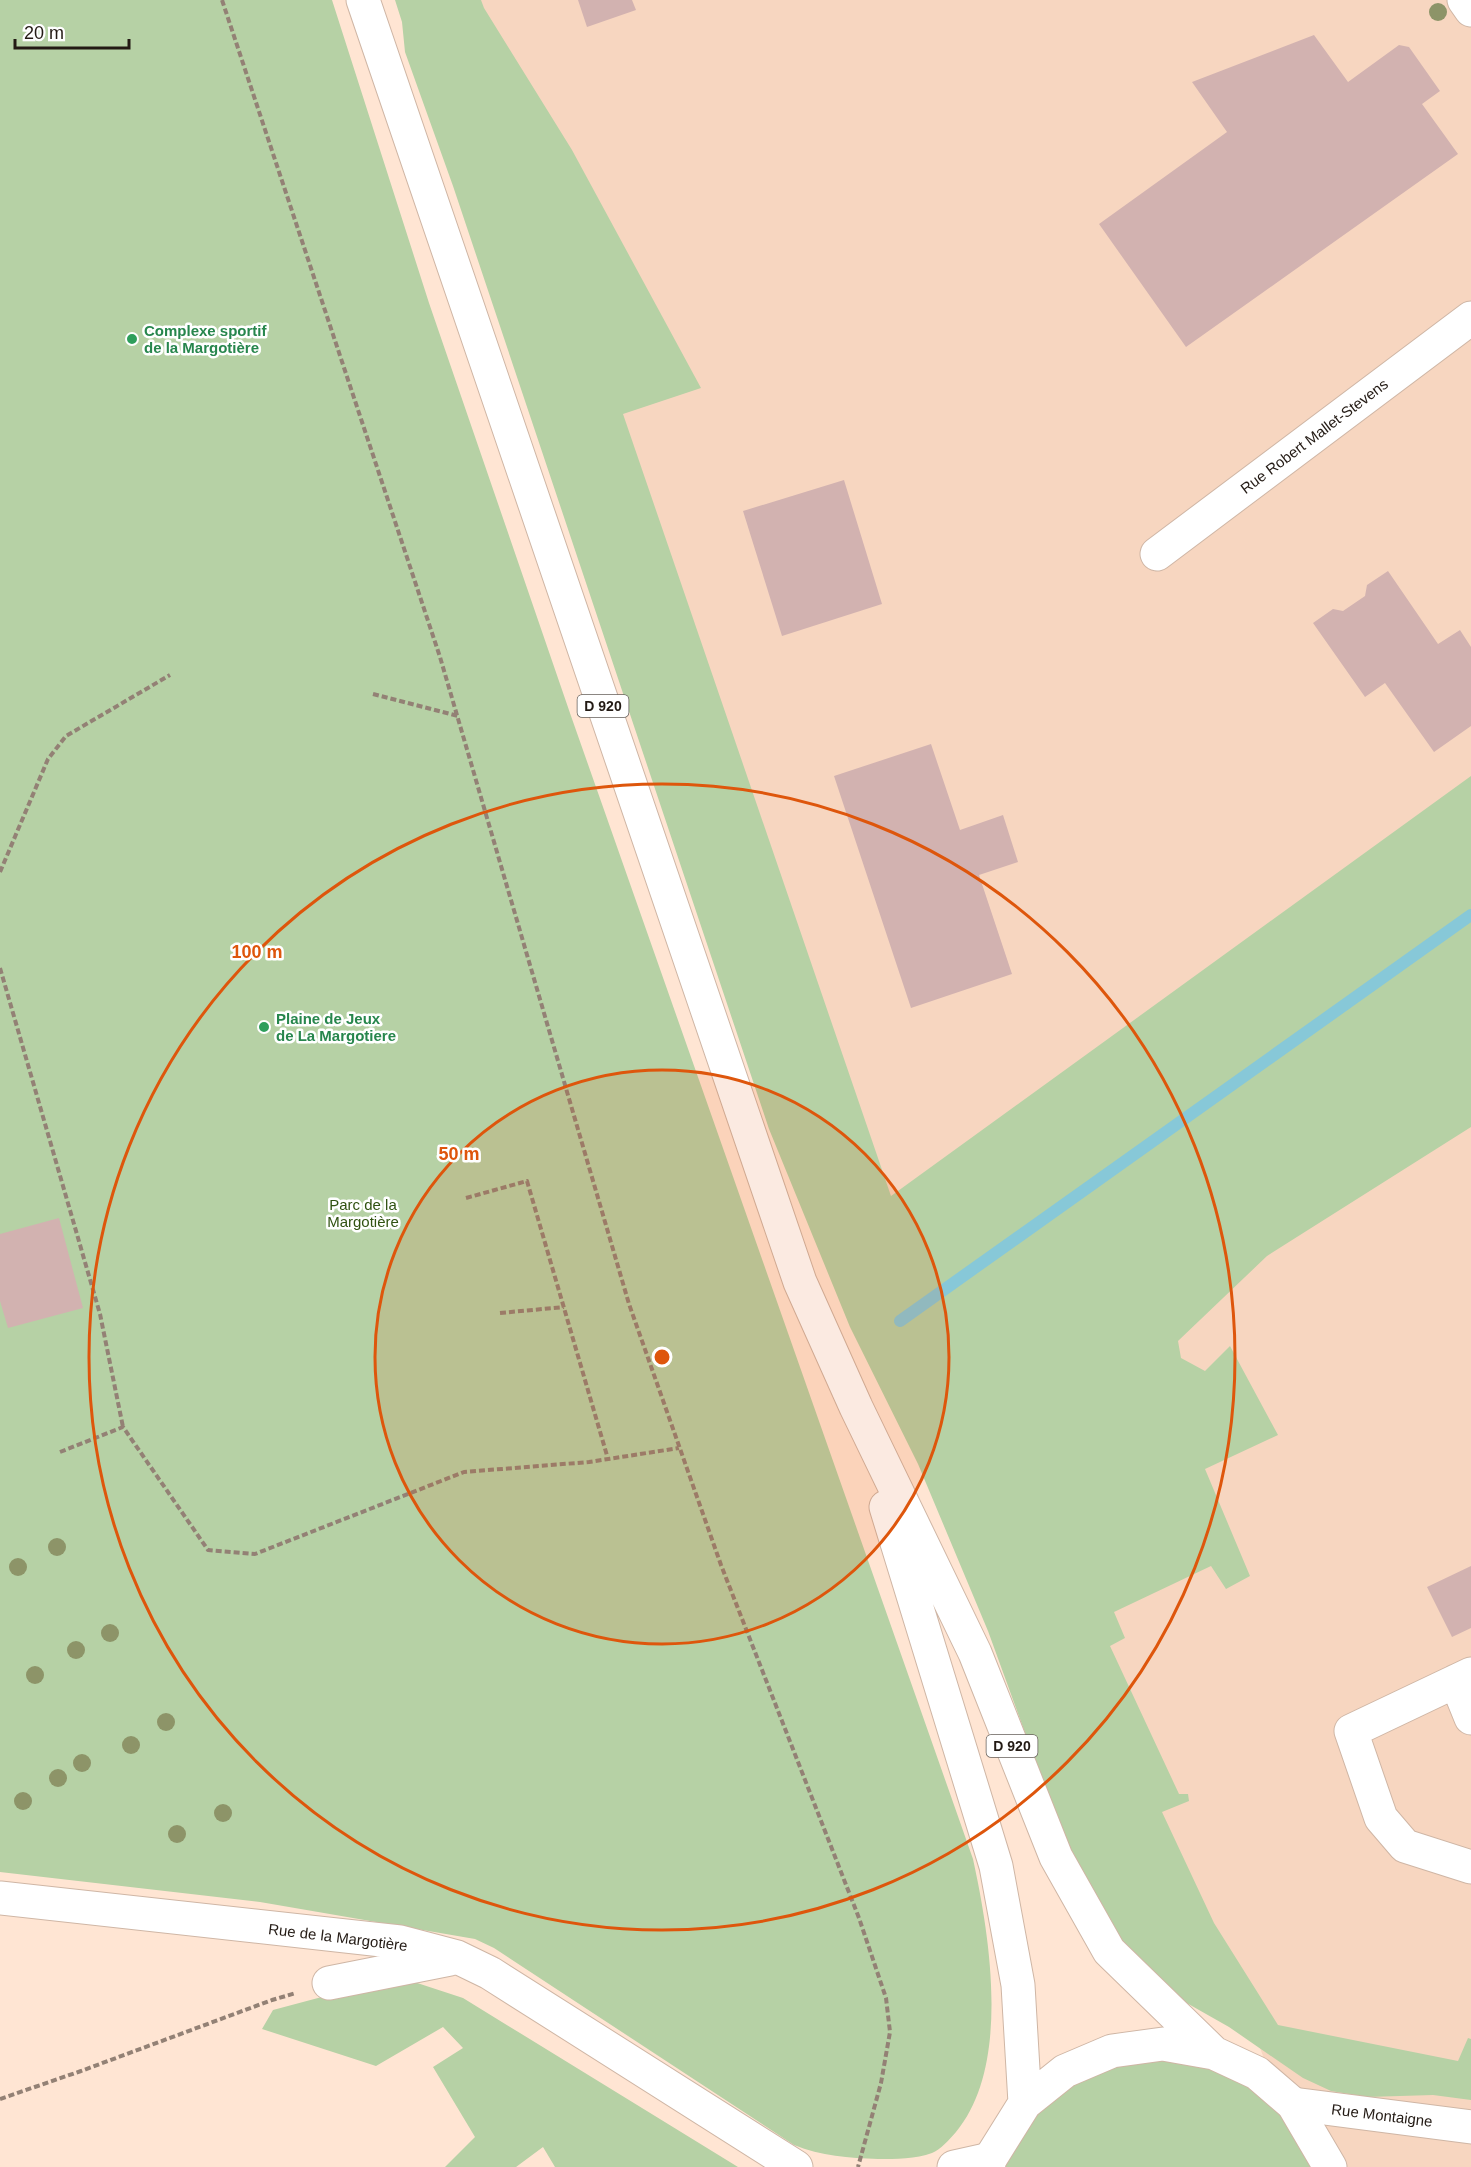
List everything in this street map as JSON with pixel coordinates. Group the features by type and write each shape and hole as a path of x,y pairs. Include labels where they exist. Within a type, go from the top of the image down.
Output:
{"main road":[{"name":"D 920","path":"363,0 800,1282 856,1407 975,1653 1056,1857 1109,1951 1214,2053"},
{"path":"1464,0 1471,10"},
{"name":"Rue Robert Mallet-Stevens","path":"1157,554 1471,318"},
{"name":"D 920","path":"856,1407 996,1866 1018,1985 1025,2103"},
{"path":"1471,1718 1464,1677 1351,1731 1381,1818 1405,1846 1471,1867"},
{"name":"Rue de la Margotière","path":"0,1898 400,1942 458,1957 490,1973 796,2167"},
{"path":"328,1983 458,1957"},
{"path":"954,2167 989,2163 1025,2103 1065,2071 1112,2050 1163,2044 1214,2053 1257,2073 1293,2103 1330,2167"},
{"name":"Rue Montaigne","path":"1293,2103 1471,2127"}],"path":[{"path":"222,0 440,657 629,1304 725,1576 859,1918 886,1998 890,2032 881,2083 858,2167"},
{"path":"0,872 48,759 66,736 170,675"},
{"path":"373,694 458,716"},
{"path":"0,968 100,1314 123,1427 208,1550 255,1554 464,1472 608,1459 679,1448"},
{"path":"466,1198 527,1181 608,1459"},
{"path":"500,1313 564,1307"},
{"path":"60,1452 123,1427"},
{"path":"0,2099 272,2000 328,1983"}],"shaded area":[{"path":"464,0 1471,0 1471,2167 1303,2167 1250,2020 1117,1837"}],"green space":[{"name":"Parc de la Margotière","path":"0,0 332,0 429,303 571,716 973,1859 990,1962 990,2037 984,2072 973,2105 956,2132 942,2147 932,2153 906,2158 867,2159 825,2154 794,2145 494,1948 475,1939 260,1902 0,1872"},
{"path":"395,0 481,0 572,150 701,388 623,414 891,1196 1471,776 1471,1127 1267,1256 1178,1341 1181,1358 1205,1371 1230,1346 1278,1435 1205,1469 1250,1576 1226,1589 1211,1566 1114,1612 1125,1638 1110,1646 1179,1794 1188,1794 1189,1801 1162,1812 1214,1923 1278,2025 1458,2061 1468,2038 1471,2039 1471,2100 1433,2095 1367,2097 1331,2091 1303,2078 1229,2027 1169,1993 1129,1956 1063,1837 988,1631 918,1464 850,1327 769,1129 453,186 405,52 402,22"},
{"path":"405,1979 463,1998 738,2167 555,2167 543,2147 516,2167 445,2167 475,2137 433,2067 463,2048 443,2027 376,2066 262,2029 273,2010 333,1994"},
{"path":"1112,2051 1257,2073 1330,2167 988,2167 1025,2103"}],"building":[{"path":"578,0 632,0 636,10 587,27"},
{"path":"1314,35 1348,82 1399,45 1409,47 1440,91 1422,104 1458,154 1186,347 1099,224 1227,132 1192,82"},
{"path":"844,480 882,604 782,636 743,511"},
{"path":"1388,571 1438,644 1460,630 1471,647 1471,726 1434,752 1385,683 1365,697 1313,623 1333,609 1343,611 1365,596 1367,585"},
{"path":"931,744 960,830 1003,815 1018,862 979,875 1012,974 911,1008 834,776"},
{"path":"59,1218 83,1308 8,1328 0,1301 0,1234"},
{"path":"1471,1566 1471,1628 1452,1637 1427,1587"}],"waterway":[{"path":"900,1321 1471,915"}],"place":[{"name":"Complexe sportif de la Margotière","path":"132,339"},
{"name":"Plaine de Jeux de La Margotiere","path":"264,1027"}]}
